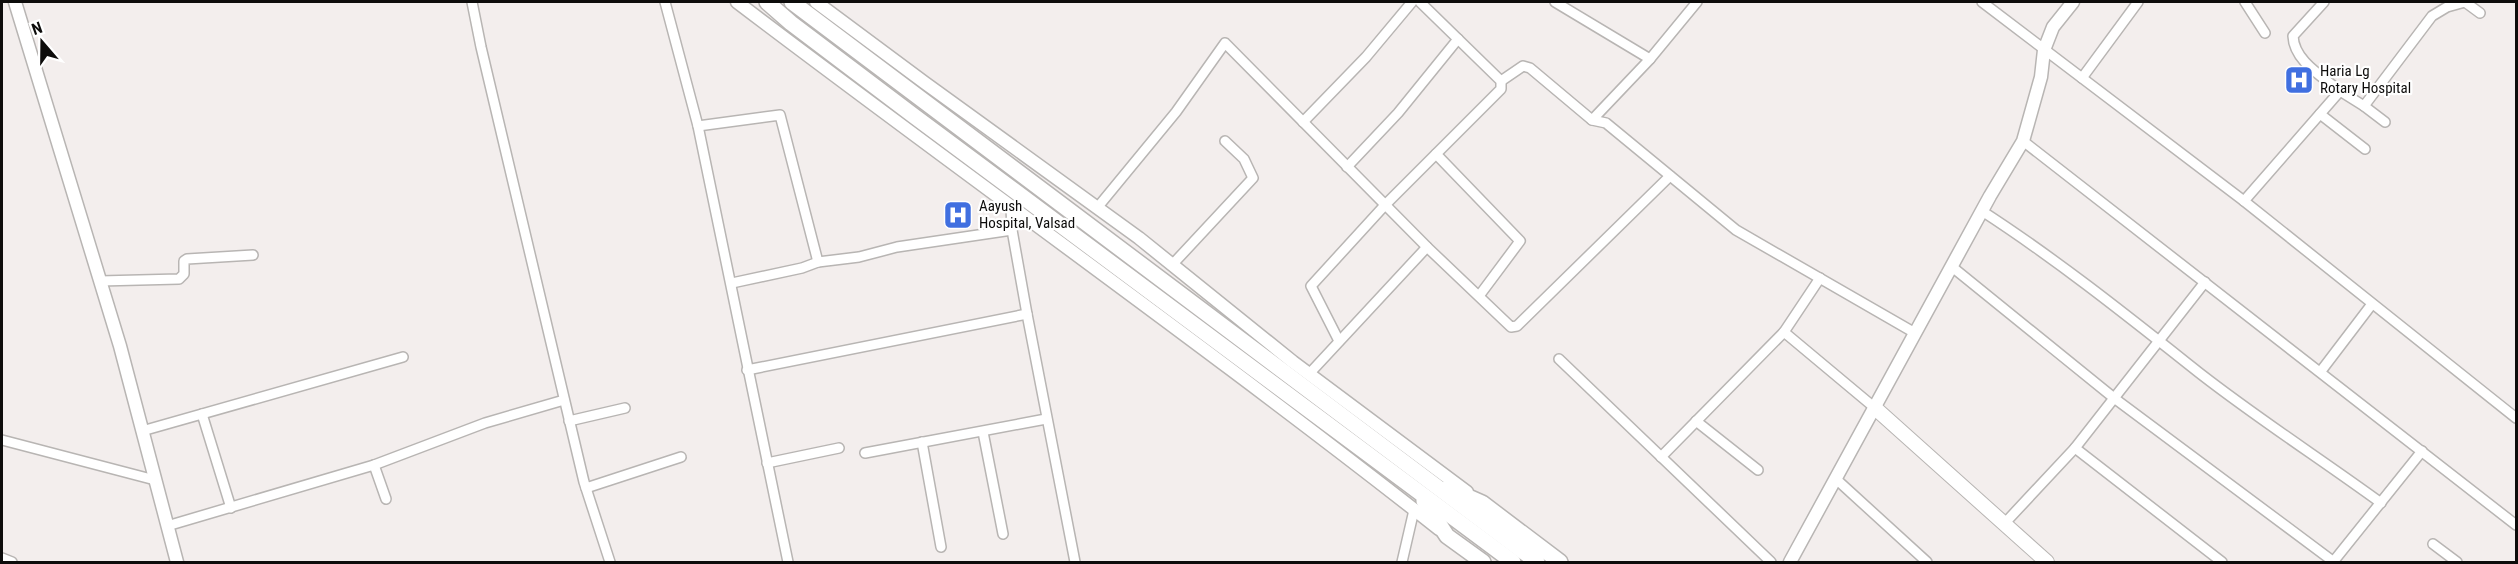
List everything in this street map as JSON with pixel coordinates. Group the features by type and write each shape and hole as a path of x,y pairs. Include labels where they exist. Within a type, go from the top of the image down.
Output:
{"highway":[{"path":"767,2 914,116 1420,483 1537,562"},
{"path":"792,2 1176,292 1420,483 1512,562"},
{"path":"1420,483 1482,503 1560,562"},
{"path":"1420,483 1447,536 1483,562"}],"main road":[{"path":"1875,408 2004,524 2038,560"}],"street":[{"path":"15,2 100,281 177,562"},
{"path":"472,2 569,421 586,488 610,562"},
{"path":"665,2 698,126 788,562"},
{"path":"737,2 1322,438 1447,536"},
{"path":"816,2 1097,208 1309,374 1482,503"},
{"path":"1303,122 1366,57 1412,2"},
{"path":"1339,342 1311,286 1385,205 1501,89 1501,81 1420,2"},
{"path":"1555,2 1650,59"},
{"path":"1592,120 1650,59 1697,2"},
{"path":"1982,2 2244,201 2517,418"},
{"path":"1790,562 1951,266 2023,141 2041,77 2044,50 2053,27 2073,2"},
{"path":"2082,78 2138,2"},
{"path":"2245,2 2265,33"},
{"path":"2324,2 2294,36 2297,54 2340,91 2385,122"},
{"path":"2364,106 2432,16 2447,7 2465,2 2480,13"},
{"path":"1347,167 1398,114 1458,39"},
{"path":"1097,208 1176,112 1225,44 1427,247 1511,327 1517,326 1670,176"},
{"path":"1501,81 1523,66 1530,68 1592,120 1606,123 1736,230 1915,333"},
{"path":"2244,201 2340,91"},
{"path":"2320,114 2365,149"},
{"path":"698,126 780,115 818,262"},
{"path":"1172,265 1253,178 1244,159 1225,141"},
{"path":"2023,141 2321,370 2517,525"},
{"path":"1436,154 1520,241 1479,296"},
{"path":"1011,208 1012,230 1027,314 1075,562"},
{"path":"1982,211 2024,238 2160,340 2202,375 2381,502"},
{"path":"732,283 802,268 818,262 859,257 897,247 1012,230"},
{"path":"1309,374 1427,247"},
{"path":"100,281 179,279 184,274 184,261 187,259 253,255"},
{"path":"1951,266 2114,398 2334,562 2422,451"},
{"path":"1176,292 1188,277"},
{"path":"1661,456 1784,332 1820,278"},
{"path":"2004,524 2075,448 2205,282"},
{"path":"2321,370 2372,303"},
{"path":"747,370 1027,314"},
{"path":"1784,332 1875,408"},
{"path":"142,431 403,357"},
{"path":"1559,359 1771,562"},
{"path":"166,526 374,465 485,423 564,400"},
{"path":"569,421 626,408"},
{"path":"202,414 231,508"},
{"path":"865,453 1046,419"},
{"path":"1696,421 1758,470"},
{"path":"983,432 1003,534"},
{"path":"2,440 155,480"},
{"path":"922,442 941,547"},
{"path":"767,463 839,448"},
{"path":"2075,448 2222,562"},
{"path":"586,488 681,457"},
{"path":"374,465 386,499"},
{"path":"1836,479 1927,562"},
{"path":"1402,562 1414,510"},
{"path":"2433,544 2457,562"},
{"path":"2,558 12,562"}],"place":[{"name":"Haria Lg Rotary Hospital","path":"2299,80"},
{"name":"Aayush Hospital, Valsad","path":"958,215"}]}
